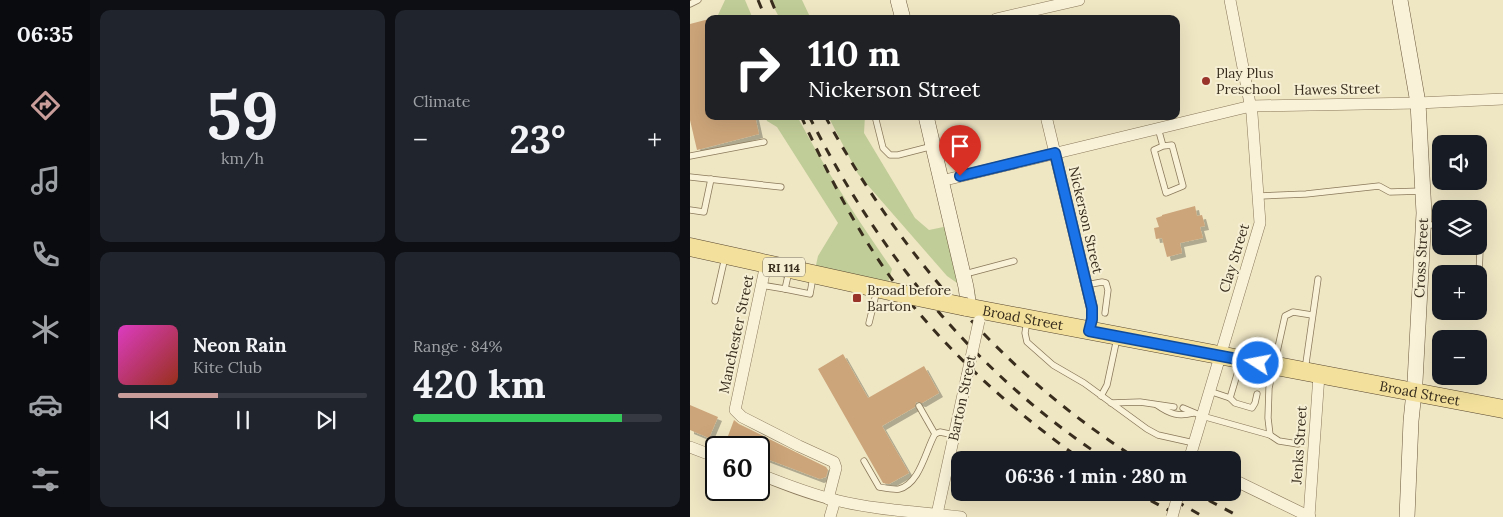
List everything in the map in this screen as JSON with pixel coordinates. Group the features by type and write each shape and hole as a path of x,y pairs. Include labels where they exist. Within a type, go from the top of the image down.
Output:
{"main road":[{"path":"898,0 901,15"},
{"name":"Cross Street","path":"1400,0 1418,103 1424,226 1407,517"},
{"name":"Barton Street","path":"927,120 963,275 974,312"},
{"name":"Broad Street","path":"690,247 886,290 974,312 1028,319 1503,409"}],"street":[{"path":"1026,15 1079,0"},
{"name":"Clay Street","path":"1192,451 1198,414 1209,391 1260,223 1260,196 1251,106 1230,0"},
{"name":"Hawes Street","path":"941,181 1251,106 1418,103 1503,99"},
{"name":"Nickerson Street","path":"1047,120 1092,314 1089,331"},
{"name":"Manchester Street","path":"766,264 735,410 742,417 834,462 836,468 832,499"},
{"name":"Barton Street","path":"930,515 954,435 967,376 974,312"},
{"name":"Jenks Street","path":"1309,517 1312,373"},
{"path":"690,447 705,453"},
{"path":"770,478 832,499 930,515 961,517"},
{"path":"1241,483 1309,517"},
{"path":"830,517 832,499"},
{"path":"1172,517 1176,501"}],"lane":[{"path":"690,4 698,0"},
{"path":"876,120 883,148 887,154 894,155 933,146"},
{"path":"1158,128 1163,146"},
{"path":"690,156 764,142"},
{"path":"1172,144 1182,186 1166,193 1154,150 1163,146 1172,144"},
{"path":"690,177 781,187"},
{"path":"690,210 704,212 711,179"},
{"path":"1260,196 1306,194 1379,186 1390,192 1422,191"},
{"path":"1424,226 1432,226"},
{"path":"715,301 725,255"},
{"path":"963,275 1014,261"},
{"path":"785,289 790,269"},
{"path":"761,285 810,294 814,274"},
{"path":"1312,373 1312,315 1318,279"},
{"path":"1086,285 1106,283 1108,290 1105,313"},
{"path":"869,323 886,290"},
{"path":"1270,435 1268,418 1269,388 1285,316 1293,312 1312,315"},
{"path":"1028,319 1025,333 1027,342 1054,365 1152,432 1194,443"},
{"path":"1101,396 1107,385 1117,336"},
{"path":"1230,398 1241,360"},
{"path":"1209,391 1252,408 1257,394"},
{"path":"1112,403 1140,402 1174,407"},
{"path":"1155,404 1169,413 1182,416 1198,414"},
{"path":"919,406 935,434"},
{"path":"1182,408 1270,435 1279,441 1298,444"},
{"path":"864,461 880,487 899,489 918,473 935,434 940,432 954,435"}],"green space":[{"path":"725,0 745,0 751,15 718,15"},
{"path":"770,0 802,0 809,15 778,15"},
{"path":"799,120 842,194 892,269 886,290 814,274 818,256 838,223 777,127 767,121"},
{"path":"830,120 865,120 864,133 915,218 929,230 953,225 976,296 947,276 858,174"}],"building":[{"path":"705,20 705,120 756,120 759,134 697,150 690,120 690,24"},
{"path":"1195,206 1197,216 1202,215 1205,226 1200,227 1203,238 1180,243 1182,253 1167,257 1162,238 1156,239 1154,228 1159,227 1156,218"},
{"path":"843,354 868,398 924,366 939,393 922,403 916,402 915,407 882,426 909,473 889,484 883,483 818,369"},
{"path":"690,405 718,417 710,436 705,436 690,430"},
{"path":"734,420 763,436 728,436"},
{"path":"770,439 826,467 828,470 826,477 820,479 770,460"}],"railway":[{"path":"758,0 764,15"},
{"path":"771,0 777,15"},
{"path":"803,120 831,179 854,220 878,259 911,304 979,376 1029,420 1070,451"},
{"path":"811,120 867,216 935,308 1015,390 1059,426 1094,451"},
{"path":"827,120 854,167 887,216 922,263 960,308 1001,351 1044,390 1090,427 1126,451"},
{"path":"1152,501 1181,517"},
{"path":"1176,501 1204,517"},
{"path":"1210,501 1240,517"}],"place":[{"name":"Play Plus Preschool","path":"1206,81"},
{"name":"Broad before Barton","path":"857,298"}],"route":[{"path":"960,176 1055,153 1092,308 1089,331 1258,363"}]}
